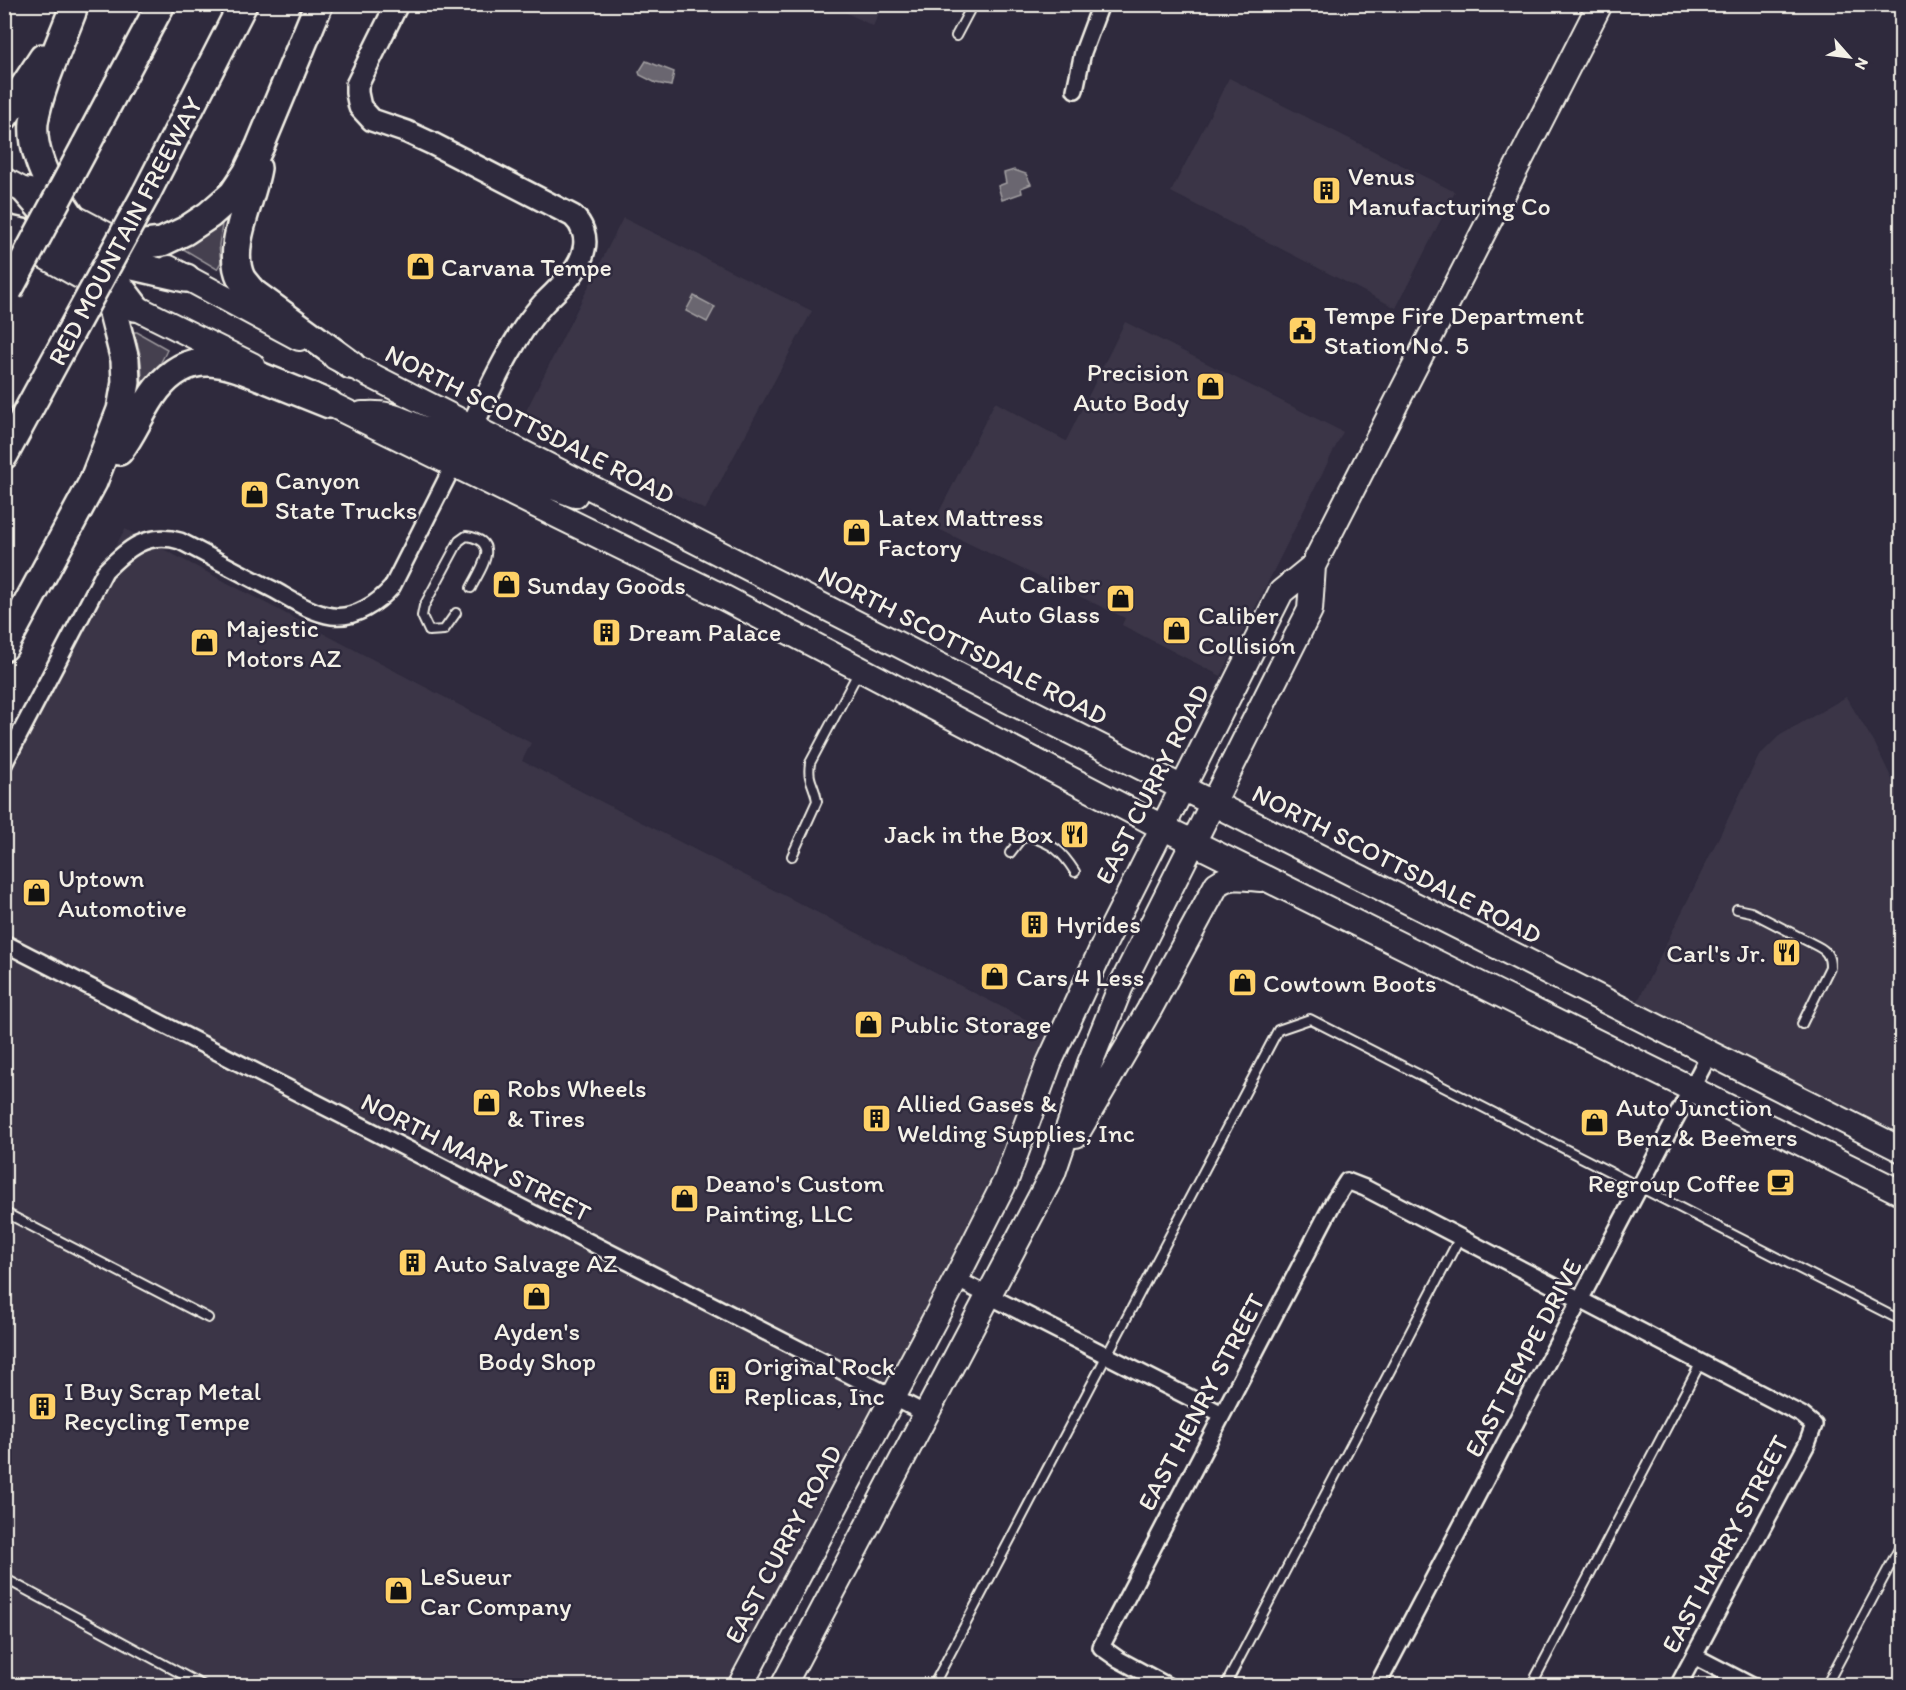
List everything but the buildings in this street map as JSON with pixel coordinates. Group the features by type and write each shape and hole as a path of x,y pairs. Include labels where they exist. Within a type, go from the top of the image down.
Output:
{"highway":[{"path":"6,294 160,4"},
{"name":"RED MOUNTAIN FREEWAY","path":"4,455 146,194 243,4"},
{"path":"4,252 85,250 162,242 209,215 233,194 247,173 319,4"},
{"path":"4,117 74,8"},
{"path":"4,647 93,482 121,410 126,382 125,360 111,305 70,215 44,172 34,133 34,123 40,101 74,8"},
{"path":"260,146 250,200 237,244 241,279 253,293 351,365"},
{"path":"16,186 85,250 135,307"},
{"path":"4,229 186,278"},
{"path":"93,482 127,441 146,404 159,387 183,367 203,362 227,363 338,408"}],"main road":[{"name":"EAST CURRY ROAD","path":"783,1686 1053,1173 1090,1063 1120,988 1310,610 1313,566 1599,4"},
{"name":"NORTH SCOTTSDALE ROAD","path":"16,186 471,428 1902,1150"},
{"path":"4,234 135,307 713,592 1162,827 1902,1193"},
{"path":"338,408 386,415 410,422 445,438 457,440 463,440 468,436 471,428"},
{"path":"454,464 461,454 476,453 531,479 590,500 630,507"},
{"name":"EAST CURRY ROAD","path":"740,1686 956,1279 1006,1180 1049,1063 1162,827 1281,592 1313,566"},
{"path":"1053,1173 1112,1077 1217,884 1223,879 1233,877 1269,880"}],"street":[{"path":"397,4 357,86 358,100 364,114 372,120 433,144 573,216 582,227 584,238 584,249 576,268 531,318 471,428"},
{"path":"1075,90 1083,52 1101,4"},
{"path":"4,764 105,571 122,554 141,542 166,537 180,541 310,609 334,616 349,614 371,606 392,587 454,464"},
{"name":"NORTH MARY STREET","path":"4,942 926,1414"},
{"name":"EAST TEMPE DRIVE","path":"1377,1686 1710,1053"},
{"name":"EAST HENRY STREET","path":"1168,1686 1118,1659 1101,1647 1334,1201 1347,1181 1460,1237"},
{"path":"1460,1237 1702,1361"},
{"path":"956,1279 1222,1414"},
{"name":"EAST HARRY STREET","path":"1678,1686 1807,1444 1814,1425 1802,1415 1702,1361"},
{"path":"1694,1656 1752,1686"}],"lane":[{"path":"956,36 973,4"},
{"path":"456,613 444,630 429,631 422,616 424,606 459,541 466,536 477,537 484,543 487,552 471,588"},
{"path":"792,856 816,801 816,792 808,776 810,763 860,669"},
{"path":"1010,853 1020,840 1028,836 1047,842 1062,852 1075,872"},
{"path":"1737,909 1751,912 1825,950 1830,957 1830,967 1802,1024"},
{"path":"933,1686 1278,1030 1310,1019 1902,1321"},
{"path":"4,1212 208,1318"},
{"path":"1225,1686 1460,1237"},
{"path":"1531,1686 1702,1361"},
{"path":"1826,1686 1902,1543"},
{"path":"4,1578 204,1686"}],"shaded area":[{"path":"831,5 883,5 873,26"},
{"path":"646,61 674,72 671,86 656,83 640,75 639,72"},
{"path":"1229,78 1455,192 1396,308 1171,192"},
{"path":"1014,170 1026,174 1031,184 1021,188 1022,193 1002,200 998,186 1006,183 1004,173"},
{"path":"623,218 812,311 705,510 525,413"},
{"path":"222,225 219,245 221,262 217,269 180,247"},
{"path":"694,296 715,307 707,322 686,311"},
{"path":"1125,322 1343,432 1221,676 1122,625 1125,618 932,526 995,402 1066,441"},
{"path":"133,332 167,349 143,393 141,393 140,354"},
{"path":"125,529 531,743 522,761 1058,1036 928,1308 729,1685 5,1686 5,747"},
{"path":"1846,697 1875,744 1901,798 1901,1150 1632,1013 1759,756 1779,736"}],"place":[{"name":"Venus Manufacturing Co","path":"1327,191"},
{"name":"Carvana Tempe","path":"420,267"},
{"name":"Tempe Fire Department Station No. 5","path":"1303,330"},
{"name":"Precision Auto Body","path":"1210,387"},
{"name":"Canyon State Trucks","path":"254,495"},
{"name":"Latex Mattress Factory","path":"857,532"},
{"name":"Sunday Goods","path":"506,585"},
{"name":"Caliber Auto Glass","path":"1121,599"},
{"name":"Caliber Collision","path":"1177,630"},
{"name":"Dream Palace","path":"607,632"},
{"name":"Majestic Motors AZ","path":"205,643"},
{"name":"Jack in the Box","path":"1074,834"},
{"name":"Uptown Automotive","path":"37,893"},
{"name":"Hyrides","path":"1035,924"},
{"name":"Carl's Jr.","path":"1787,953"},
{"name":"Cars 4 Less","path":"995,977"},
{"name":"Cowtown Boots","path":"1242,983"},
{"name":"Public Storage","path":"869,1024"},
{"name":"Robs Wheels & Tires","path":"486,1103"},
{"name":"Allied Gases & Welding Supplies, Inc","path":"876,1118"},
{"name":"Auto Junction Benz & Beemers","path":"1595,1122"},
{"name":"Regroup Coffee","path":"1781,1183"},
{"name":"Deano's Custom Painting, LLC","path":"684,1198"},
{"name":"Auto Salvage AZ","path":"413,1263"},
{"name":"Ayden's Body Shop","path":"537,1297"},
{"name":"Original Rock Replicas, Inc","path":"723,1381"},
{"name":"I Buy Scrap Metal Recycling Tempe","path":"43,1406"},
{"name":"LeSueur Car Company","path":"399,1591"}]}
